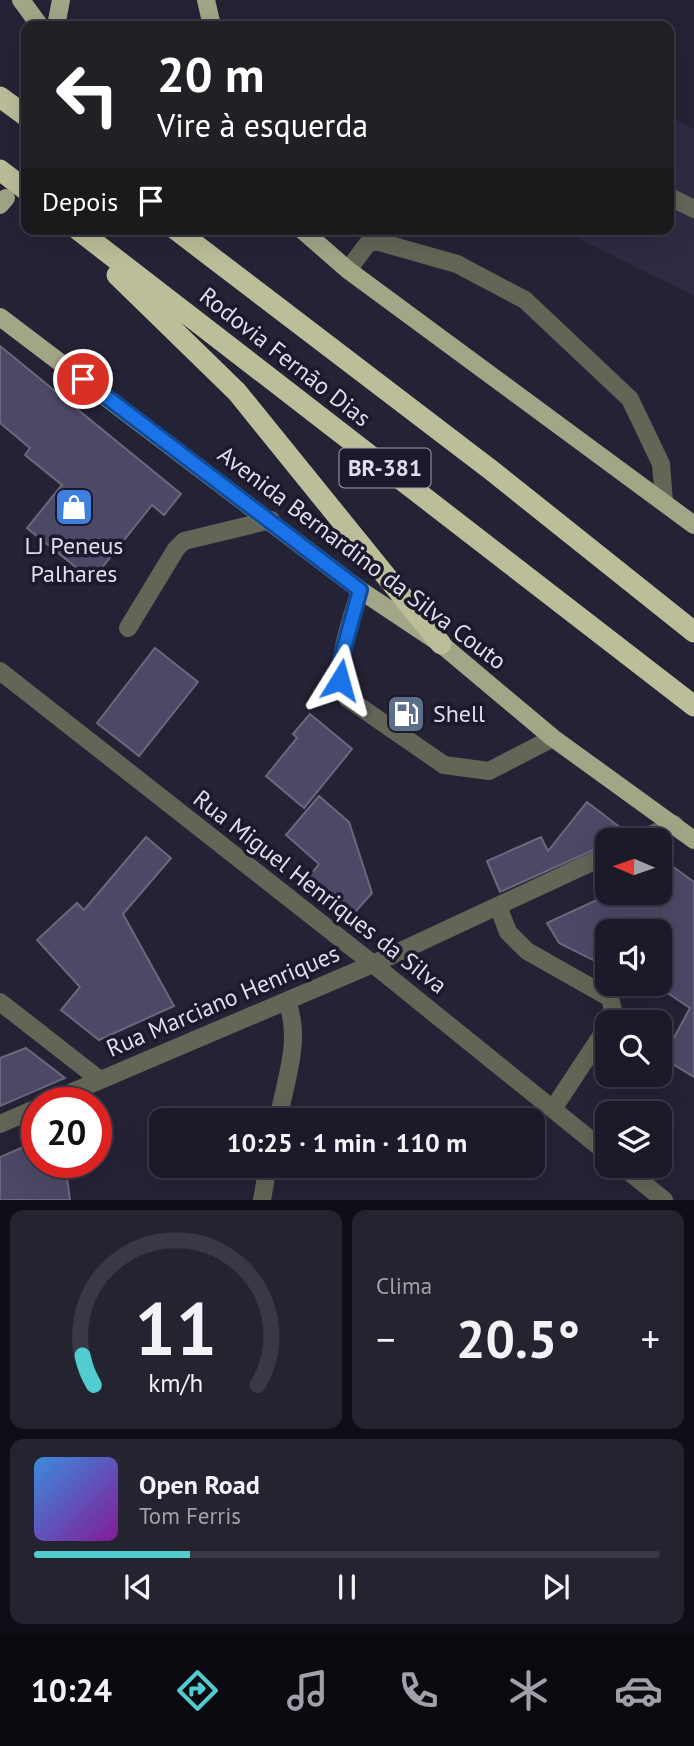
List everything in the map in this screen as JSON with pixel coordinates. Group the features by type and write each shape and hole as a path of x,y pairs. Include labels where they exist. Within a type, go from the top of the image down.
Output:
{"highway":[{"path":"0,96 21,112"},
{"path":"0,170 21,186"},
{"path":"77,235 237,393 441,644"},
{"name":"Rodovia Fernão Dias","path":"85,235 694,706"},
{"name":"Rodovia Fernão Dias","path":"183,235 491,470 694,632"}],"main road":[{"path":"21,0 36,21"},
{"path":"57,21 61,0"},
{"path":"206,0 211,21"},
{"path":"307,235 348,270 694,525"},
{"name":"Avenida Bernardino da Silva Couto","path":"0,317 360,590 441,644 554,738 694,839"}],"street":[{"path":"674,199 694,209"},
{"path":"348,270 374,235"},
{"path":"378,235 457,264 525,300 630,399 660,464 664,501"},
{"path":"128,628 176,549 184,541 271,520"},
{"path":"360,590 341,659 340,680 347,698 444,765 458,768 489,771 554,738"},
{"name":"Rua Miguel Henriques da Silva","path":"0,671 373,964 595,1143"},
{"path":"666,828 674,824"},
{"name":"Rua Marciano Henriques","path":"84,1087 373,964 595,861"},
{"path":"498,906 508,932 527,951 610,998 613,1010"},
{"path":"0,1002 100,1080"},
{"path":"280,1108 295,1035 287,1002"},
{"path":"554,1110 595,1046"},
{"path":"0,1124 21,1115"},
{"path":"262,1200 266,1178"},
{"path":"637,1178 664,1200"}],"shaded area":[{"path":"674,119 694,129 694,296 571,235 674,235"}],"building":[{"path":"0,346 181,494 164,515 152,505 92,580 27,528 62,485 25,455 30,448 0,423"},
{"path":"155,648 198,682 139,756 97,723"},
{"path":"310,714 352,749 304,808 266,776 297,738 293,734"},
{"path":"319,796 349,822 372,893 349,919 303,884 319,864 286,835"},
{"path":"587,802 621,828 595,828 595,849 500,892 487,861 541,837 548,851"},
{"path":"146,837 171,858 123,914 174,1006 99,1040 61,1010 80,987 37,940 77,903 84,910"},
{"path":"672,866 694,882 694,1077 672,1064 672,1041 690,1008 672,996 672,919 595,919 595,961 559,943 547,923 595,901 595,905 672,905"},
{"path":"26,1048 65,1078 44,1087 21,1087 21,1097 0,1106 0,1058"},
{"path":"21,1148 21,1178 67,1178 70,1200 0,1200 0,1157"}],"place":[{"name":"LJ Peneus Palhares","path":"74,507"},
{"name":"Shell","path":"406,714"}],"route":[{"path":"83,379 360,590 341,659 340,680"}]}
